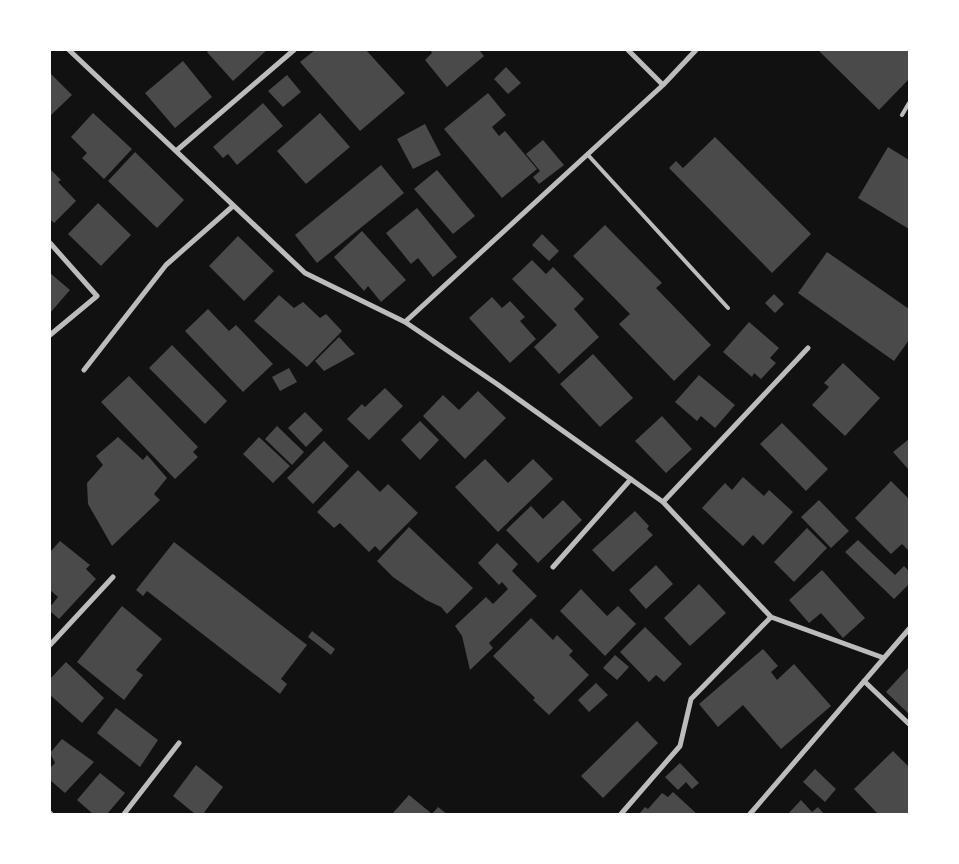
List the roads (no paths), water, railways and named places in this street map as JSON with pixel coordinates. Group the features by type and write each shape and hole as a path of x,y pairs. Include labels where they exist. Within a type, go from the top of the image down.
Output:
{"street":[{"path":"71,50 305,273 405,322 497,384 663,502 771,617 884,658"},
{"path":"176,151 294,50"},
{"path":"628,50 663,85"},
{"path":"405,322 663,85 696,50"},
{"path":"84,370 166,265 233,206"},
{"path":"50,243 98,296 50,335"},
{"path":"663,502 808,348"},
{"path":"553,567 631,479"},
{"path":"50,645 113,577"},
{"path":"621,814 680,746 692,699 771,617"},
{"path":"750,814 909,629"},
{"path":"864,681 909,724"},
{"path":"124,814 179,744"}],"lane":[{"path":"902,115 909,104"},
{"path":"588,155 728,308"}]}
